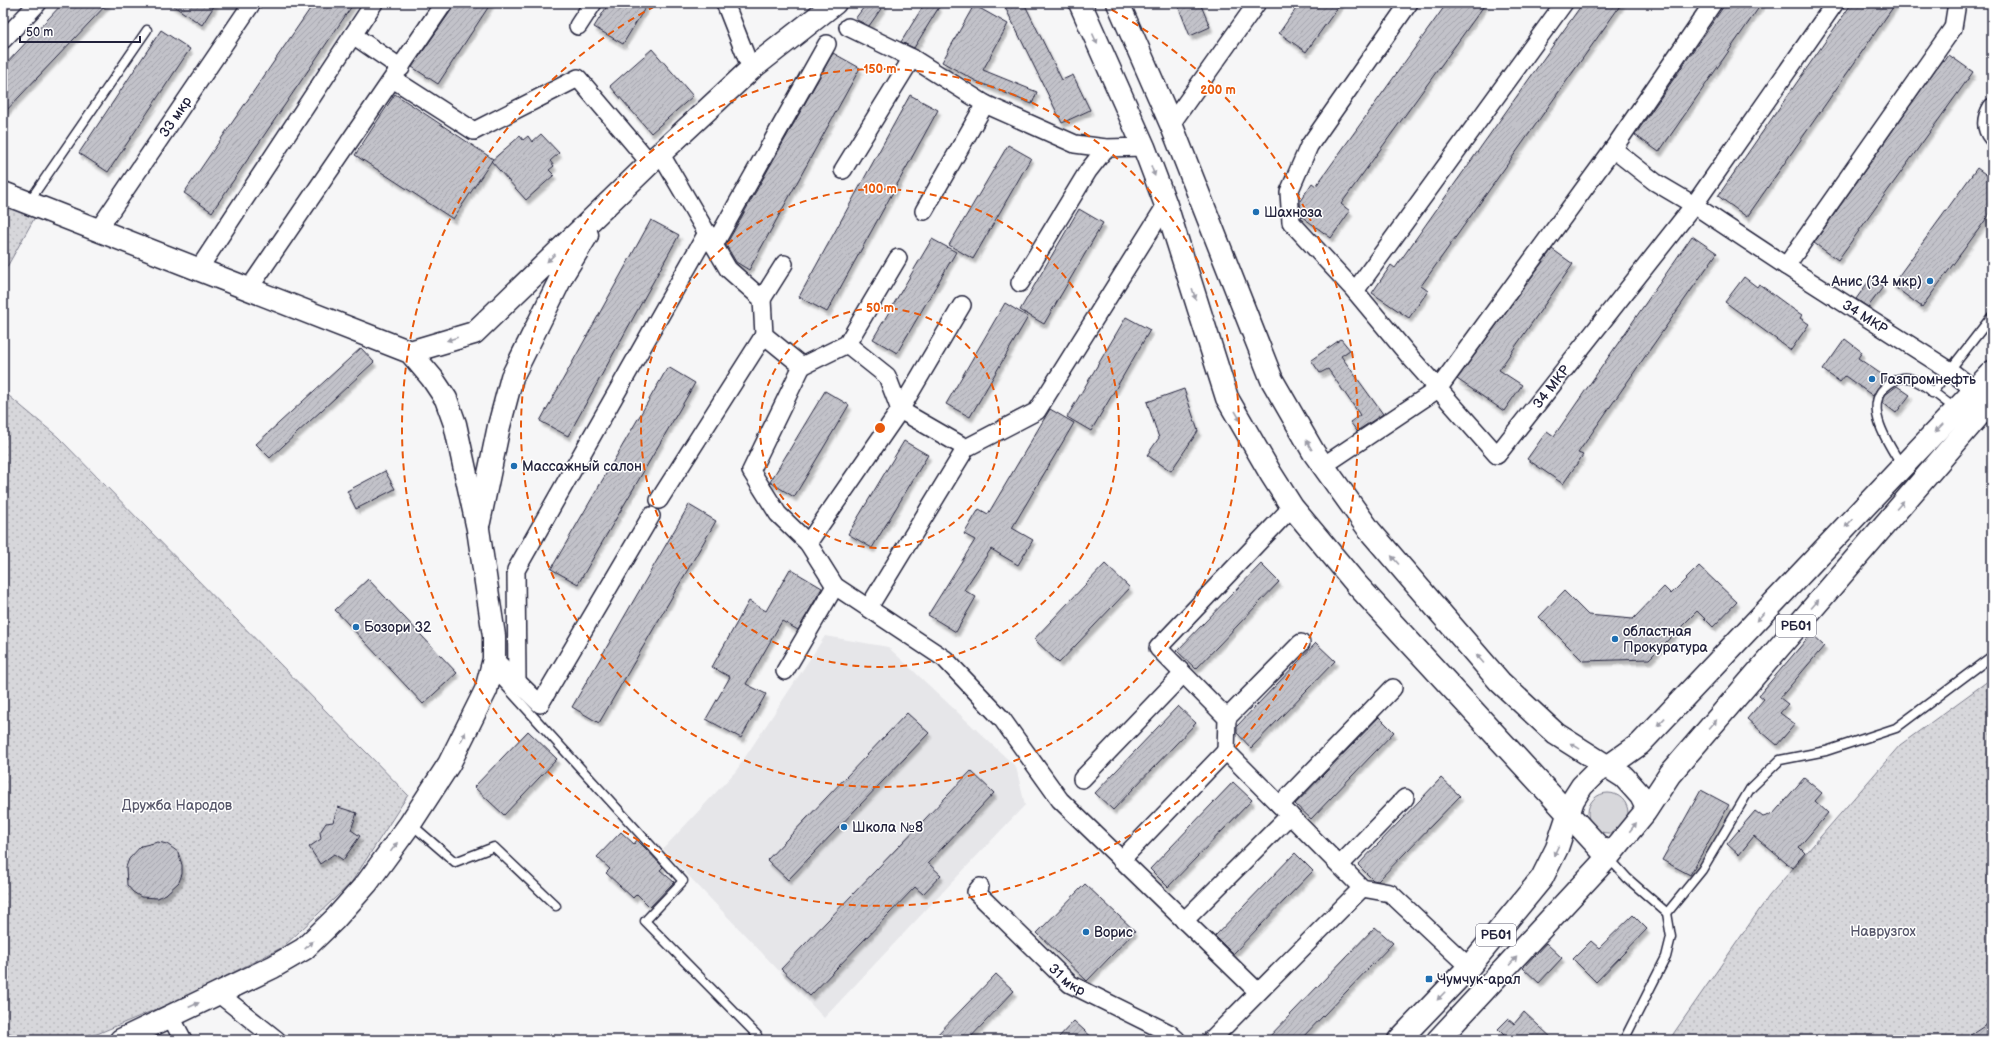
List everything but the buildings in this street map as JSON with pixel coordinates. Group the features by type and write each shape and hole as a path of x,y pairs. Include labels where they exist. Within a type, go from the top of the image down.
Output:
{"main road":[{"path":"410,352 474,332 655,158 751,69 835,3"},
{"path":"1080,3 1144,147 1166,205 1227,398 1292,507 1364,592 1608,857"},
{"path":"1118,3 1171,124 1272,380 1323,466 1370,531 1500,682 1556,734 1609,766 1632,785 1641,796 1647,808"},
{"path":"478,530 499,426 512,377 560,280 586,236 655,158"},
{"path":"3,193 410,352 432,378 446,399 456,424 478,530 494,636 492,665 486,690 449,764 410,824 367,884 335,919 304,949 219,994 121,1040"},
{"name":"РБ01","path":"1438,1040 1631,831 1670,774 1986,397 1992,372"},
{"name":"РБ01","path":"1399,1040 1469,967 1542,878 1557,848 1573,800 1582,786 1596,772 1609,766 1640,744 1957,409 1986,397"}],"street":[{"path":"3,40 38,3"},
{"name":"33 мкр","path":"98,230 252,3"},
{"path":"198,270 374,3"},
{"path":"248,290 397,74 444,3"},
{"path":"578,26 593,3"},
{"path":"725,3 751,69"},
{"path":"1171,124 1257,3"},
{"path":"1409,3 1309,146 1289,192 1291,222 1355,292 1438,389"},
{"path":"1355,292 1564,3"},
{"path":"1323,466 1438,389 1612,149 1713,3"},
{"name":"34 МКР","path":"1438,389 1497,455 1694,204 1835,3"},
{"path":"1786,266 1952,28 1957,3"},
{"path":"848,27 912,58 985,104 1075,144 1106,148 1144,147"},
{"path":"353,35 397,74 474,131 578,78 655,158 710,239 728,269 762,299"},
{"path":"517,682 516,570 826,44"},
{"path":"842,170 912,58"},
{"path":"924,211 985,104"},
{"path":"1992,107 1986,116 1988,132 1992,137"},
{"path":"1020,283 1088,171 1106,148"},
{"name":"34 МКР","path":"1612,149 1655,182 1694,204 1786,266 1949,370 1986,397"},
{"path":"869,608 966,448 1037,412 1166,205"},
{"path":"898,258 847,344 802,366 752,471 778,514 808,543 835,586 945,659 1002,719 1060,800 1258,992"},
{"path":"659,500 764,334 762,299 784,264"},
{"path":"808,543 900,410 962,305"},
{"path":"764,334 802,366"},
{"path":"847,344 887,376 900,410 966,448"},
{"path":"1227,718 1158,648 1292,507"},
{"path":"492,665 517,682 540,704 651,516"},
{"path":"785,671 835,586"},
{"path":"1121,860 1226,751 1227,718 1301,643"},
{"path":"1082,779 1183,674"},
{"path":"1184,921 1393,688"},
{"path":"1226,751 1362,888 1390,893 1469,967"},
{"path":"1340,865 1406,798"},
{"path":"1211,1040 1362,888"},
{"name":"31 мкр","path":"978,890 1070,984 1169,1033 1177,1040"},
{"path":"219,994 277,1040"},
{"path":"171,1016 183,1040"}],"lane":[{"path":"28,203 147,30"},
{"path":"1932,393 1992,316"},
{"path":"1903,466 1884,438 1876,411 1880,396 1885,386 1896,379 1911,378 1957,409"},
{"path":"1667,913 1702,870 1750,789 1780,760 1826,751 1896,728 1992,656"},
{"path":"492,665 683,881 645,921 757,1035"},
{"path":"410,824 455,862 494,847 556,906"},
{"path":"1608,857 1627,878 1667,913 1671,937 1666,957 1624,1040"}],"shaded area":[{"name":"Школа №8","path":"825,636 888,647 1016,767 1025,805 824,1018 663,849 736,771"}],"green space":[{"path":"3,204 35,217 3,274"},
{"name":"Дружба Народов","path":"3,391 58,437 408,795 351,883 283,947 183,998 97,1034 76,1040 23,1040 3,1029"},
{"name":"Наврузгох","path":"1992,678 1992,1040 1669,1040 1769,896 1900,745"},
{"path":"1608,793 1619,796 1625,802 1628,813 1625,824 1619,830 1608,833 1597,830 1591,824 1588,813 1591,802 1597,796"}],"place":[{"name":"Шахноза","path":"1256,212"},
{"name":"Анис (34 мкр)","path":"1930,281"},
{"name":"Газпромнефть","path":"1872,379"},
{"name":"Массажный салон","path":"514,466"},
{"name":"Бозори 32","path":"356,627"},
{"name":"областная Прокуратура","path":"1615,639"},
{"name":"Школа №8","path":"844,827"},
{"name":"Ворис","path":"1086,932"},
{"name":"Чумчук-арал","path":"1429,979"}]}
